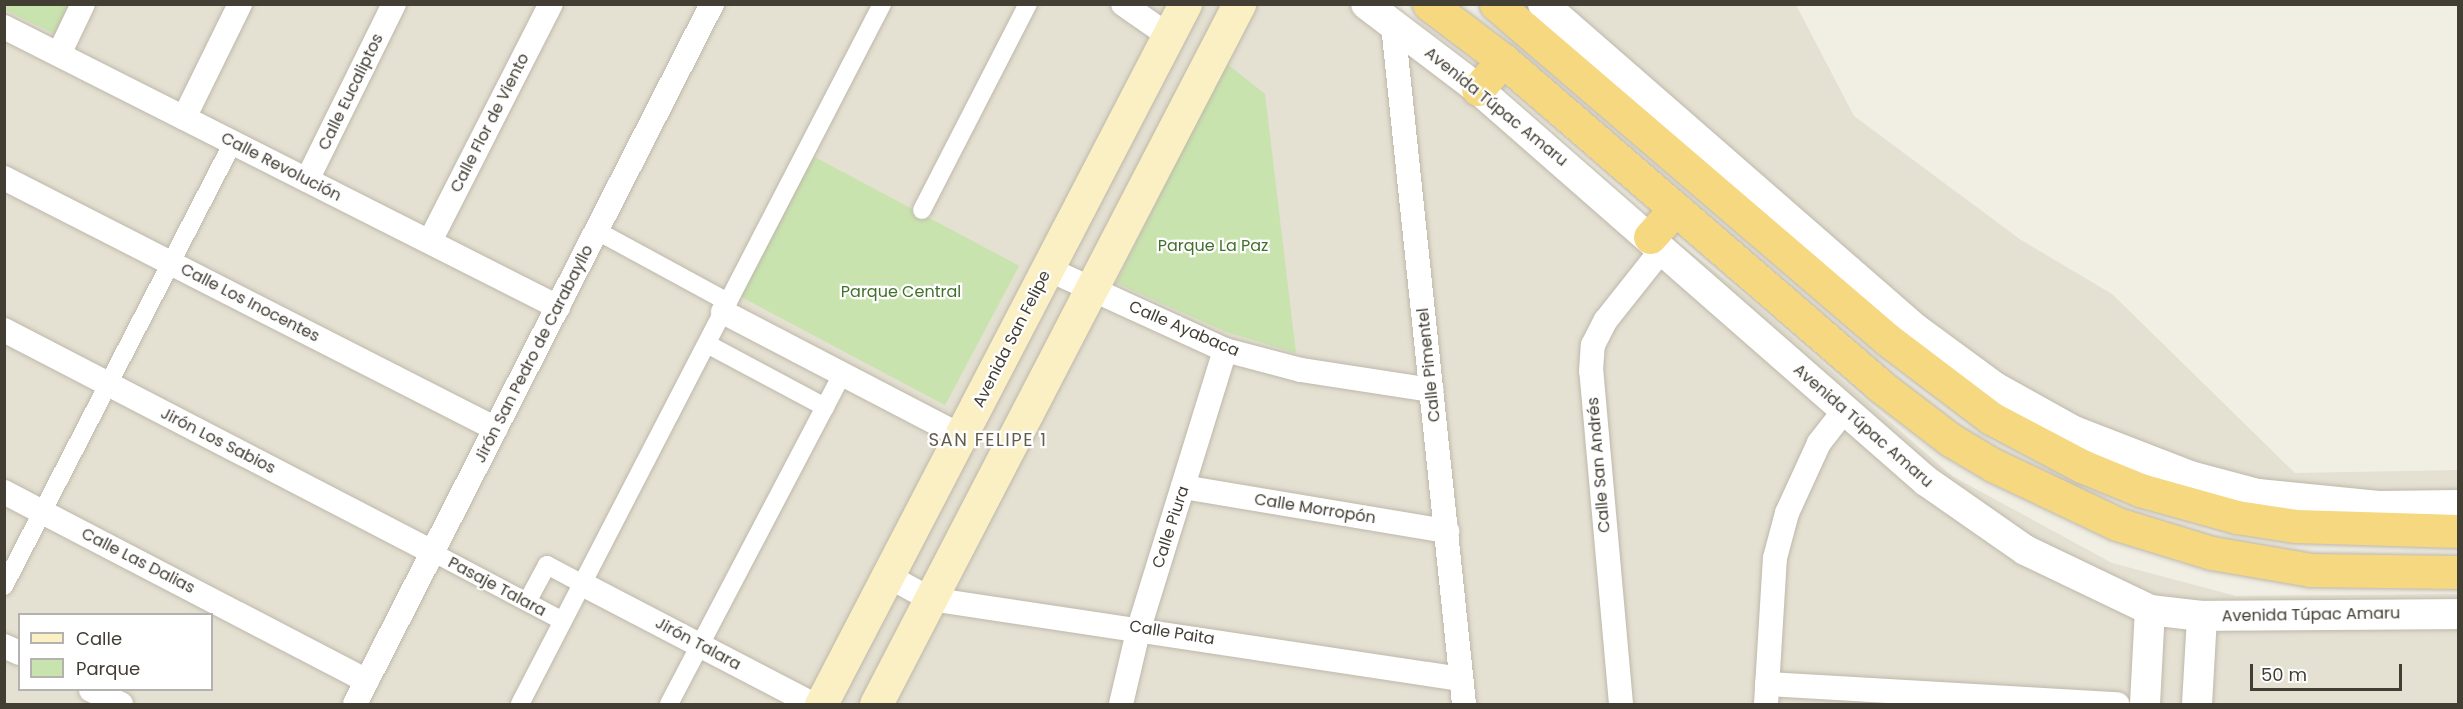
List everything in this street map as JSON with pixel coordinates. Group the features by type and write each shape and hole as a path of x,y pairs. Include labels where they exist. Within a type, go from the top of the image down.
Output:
{"highway":[{"path":"1429,4 1503,60 1895,398 1951,440 2049,495 2160,539 2263,564 2321,571 2458,572"},
{"path":"1496,4 1670,133 1816,259 1912,360 1990,418 2082,466 2140,490 2242,504 2307,526 2458,531"},
{"path":"1478,89 1503,60"},
{"path":"1657,243 1675,209"}],"main road":[{"name":"Avenida San Felipe","path":"821,705 1185,4"},
{"path":"876,705 1239,4"}],"street":[{"path":"59,54 83,4"},
{"path":"184,118 240,4"},
{"name":"Calle Eucaliptos","path":"307,180 394,4"},
{"name":"Calle Flor de Viento","path":"430,242 551,4"},
{"name":"Jirón San Pedro de Carabayllo","path":"355,705 712,4"},
{"path":"520,705 882,4"},
{"path":"922,210 1028,4"},
{"path":"1123,4 1169,36"},
{"name":"Avenida Túpac Amaru","path":"1366,4 1478,89 1657,243 1926,482 2025,550 2150,610 2202,616 2458,614"},
{"path":"1543,4 1670,133"},
{"name":"Calle Pimentel","path":"1393,25 1464,705"},
{"name":"Calle Revolución","path":"4,27 558,307"},
{"path":"4,586 233,142"},
{"name":"Calle Los Inocentes","path":"4,178 496,429"},
{"path":"597,231 842,374 961,436"},
{"name":"Calle San Andrés","path":"1621,705 1591,371 1593,345 1606,320 1657,243"},
{"name":"Calle Ayabaca","path":"1048,269 1225,350 1301,370 1431,390"},
{"name":"Jirón Los Sabios","path":"4,330 432,552"},
{"path":"707,344 825,407"},
{"name":"Calle Piura","path":"1121,705 1139,628 1225,350"},
{"path":"669,705 842,374"},
{"path":"1844,411 1819,443 1787,513 1775,558 1766,694 2118,705"},
{"name":"Calle Morropón","path":"1184,487 1447,531"},
{"name":"Calle Las Dalias","path":"4,492 367,681"},
{"path":"2242,504 2458,505"},
{"name":"Pasaje Talara","path":"432,552 563,621"},
{"path":"527,602 547,565 582,584"},
{"name":"Calle Paita","path":"888,576 930,599 1139,628 1461,679"},
{"name":"Jirón Talara","path":"582,584 813,705"},
{"path":"2145,705 2150,610"},
{"path":"2197,705 2202,616"},
{"path":"4,646 18,652"},
{"path":"93,691 121,705"}],"shaded area":[{"path":"4,5 1379,5 1751,300 1952,476 2112,563 2236,596 2458,594 2458,704 5,704"},
{"path":"1515,5 1796,5 1854,116 2021,240 2112,294 2295,473 2458,470 2458,519 2084,450"}],"green space":[{"path":"4,5 69,5 55,34 5,10"},
{"name":"Parque La Paz","path":"1226,63 1265,94 1296,353 1226,332 1116,283"},
{"name":"Parque Central","path":"809,154 1019,266 945,405 735,294"}],"district":[{"name":"SAN FELIPE 1","path":"988,440"}]}
